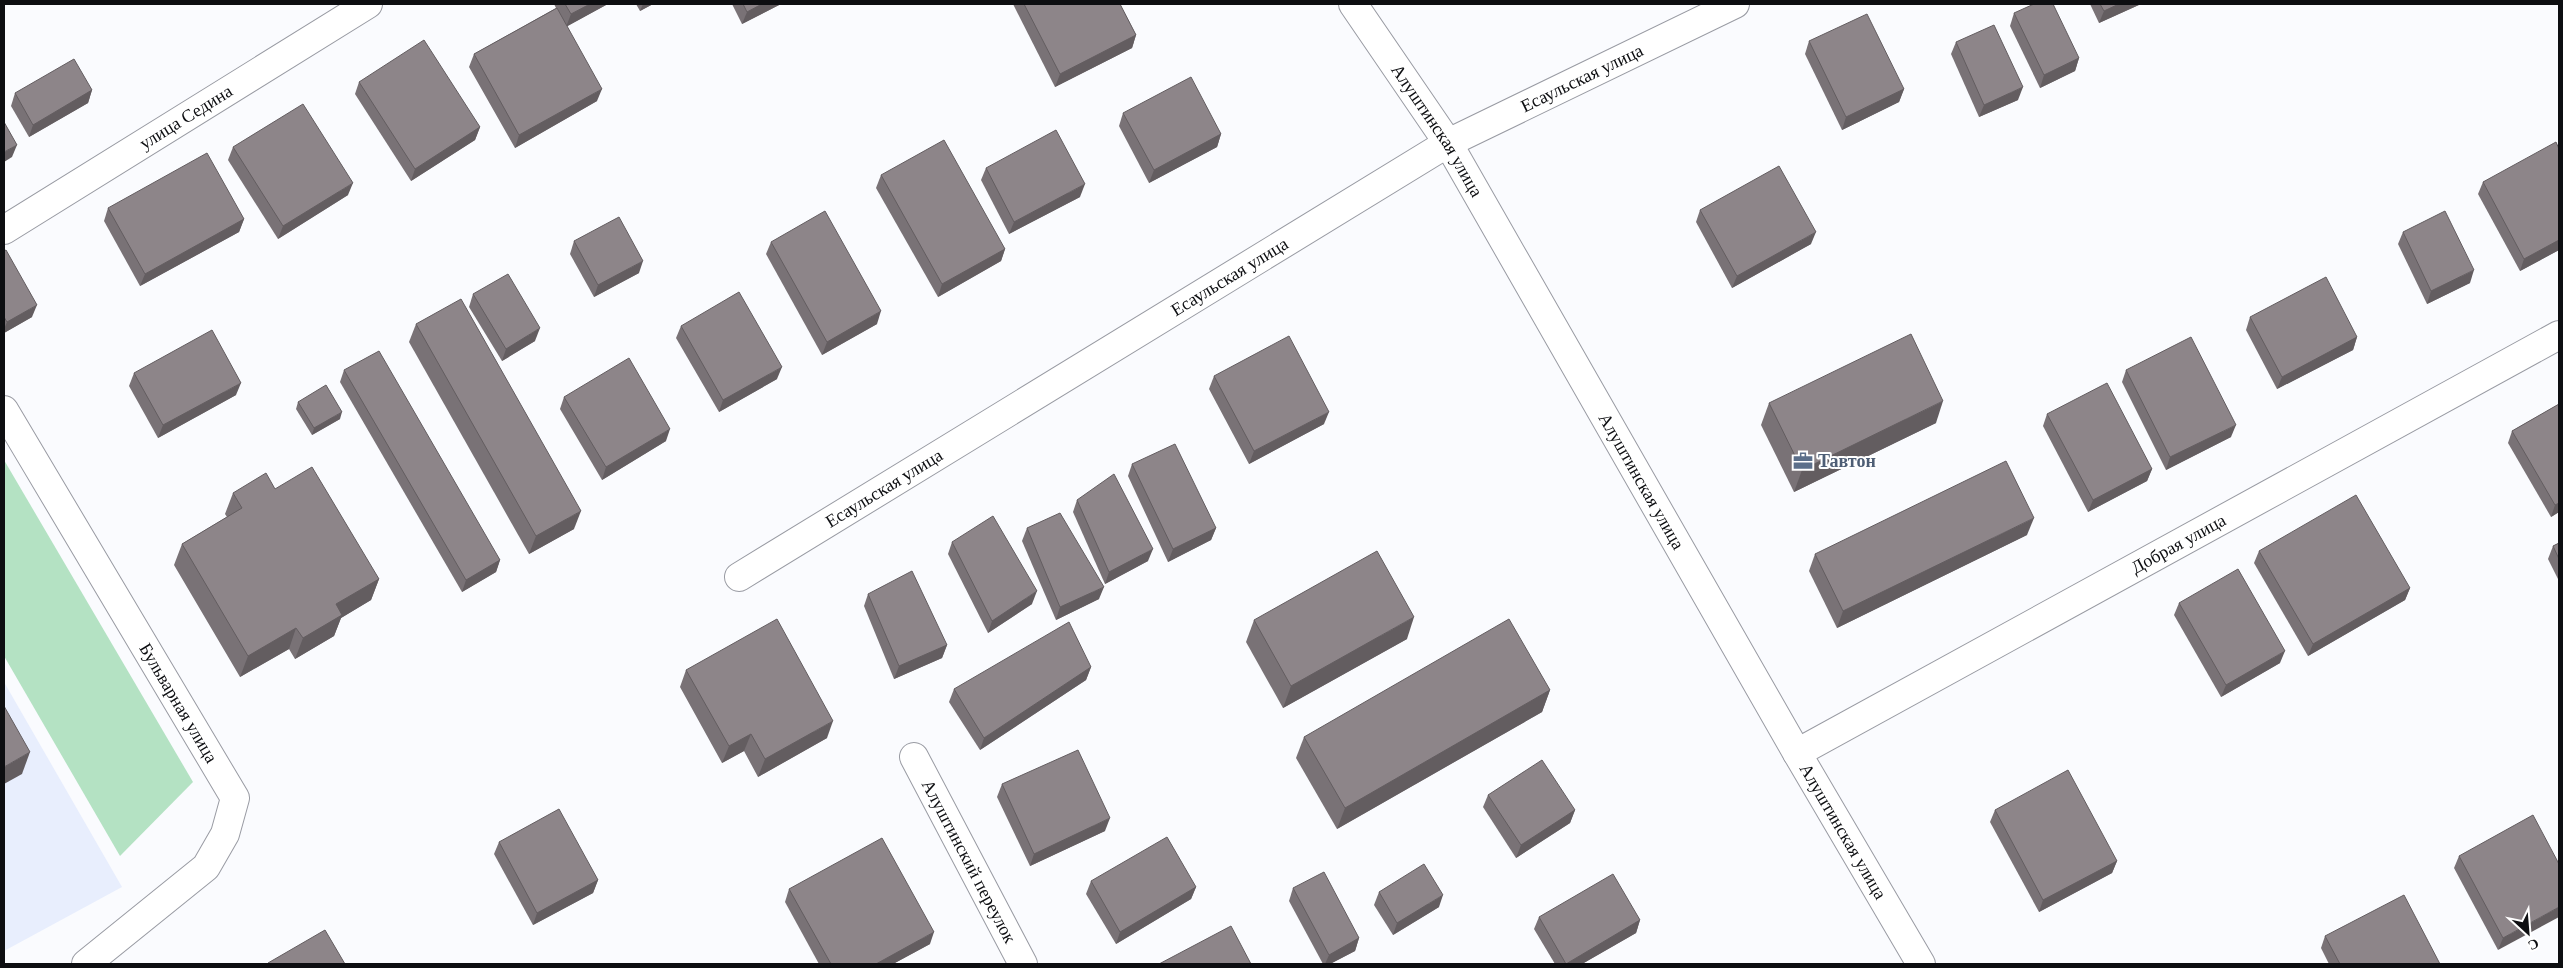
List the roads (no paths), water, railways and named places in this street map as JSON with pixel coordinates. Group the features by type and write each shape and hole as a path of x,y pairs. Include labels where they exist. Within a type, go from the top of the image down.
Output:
{"street":[{"name":"улица Седина","path":"4,230 368,4"},
{"name":"Алуштинская улица","path":"1353,4 1448,143 1797,753 1921,964"},
{"name":"Есаульская улица","path":"739,577 1448,143 1735,4"},
{"name":"Добрая улица","path":"1797,753 2559,335"},
{"name":"Бульварная улица","path":"4,410 235,798 226,834 206,868 86,964"},
{"name":"Алуштинский переулок","path":"914,757 1023,964"}],"place":[{"name":"Тавтон","path":"1803,461"}]}
